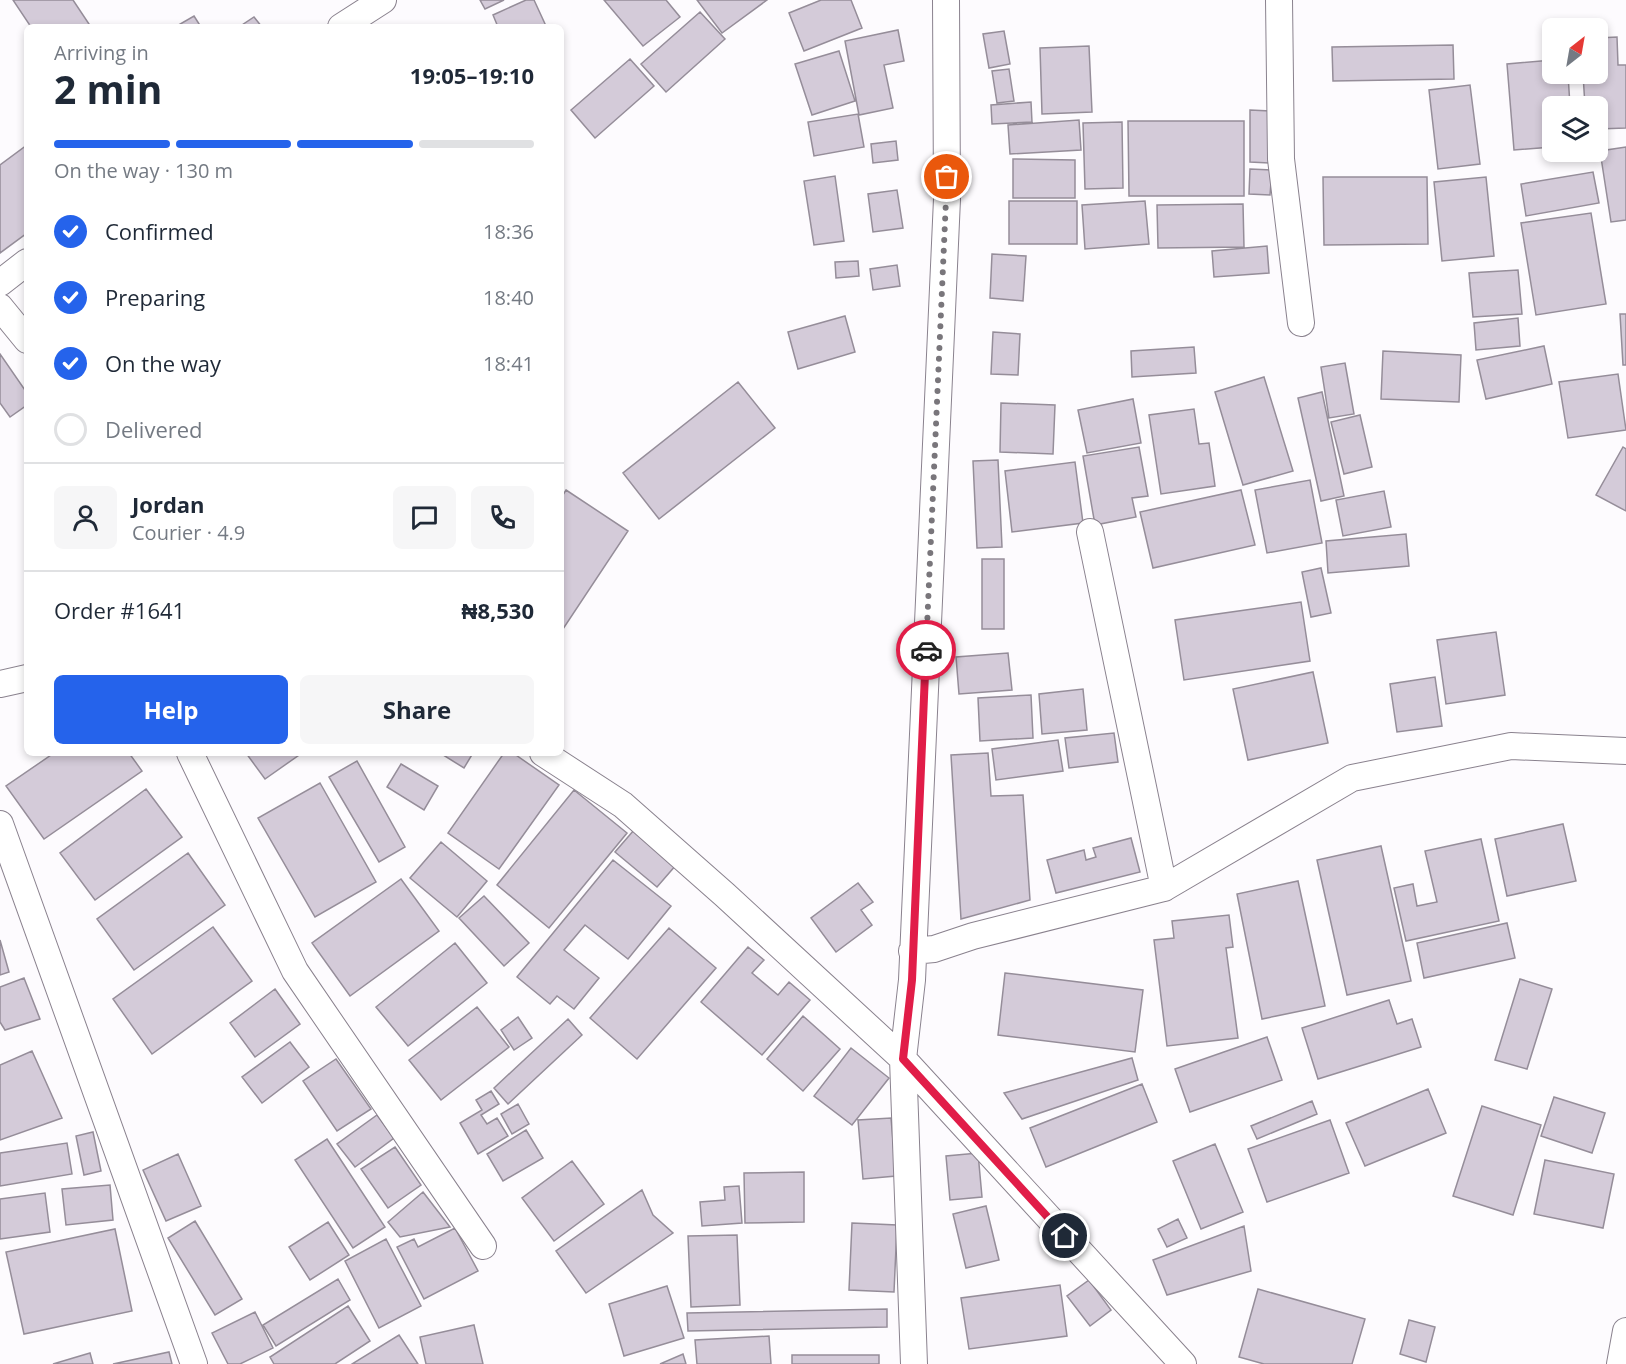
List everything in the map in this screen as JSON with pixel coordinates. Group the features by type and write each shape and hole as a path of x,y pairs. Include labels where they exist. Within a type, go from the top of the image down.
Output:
{"street":[{"path":"346,24 383,0"},
{"path":"914,1364 903,1059 912,980 947,199 946,0"},
{"path":"1278,0 1281,159 1301,323"},
{"path":"0,283 24,264"},
{"path":"0,307 24,336"},
{"path":"1090,532 1164,888"},
{"path":"0,684 24,679"},
{"path":"912,951 934,949 973,936 1164,888 1352,778 1511,746 1626,751"},
{"path":"191,756 295,971 483,1246"},
{"path":"548,756 623,805 725,895 903,1059 1183,1364"},
{"path":"0,824 194,1364"},
{"path":"1620,1364 1626,1331"}],"building":[{"path":"13,0 73,0 89,24 29,24"},
{"path":"480,0 504,0 485,9"},
{"path":"526,0 534,0 545,24 497,24 493,15"},
{"path":"604,0 666,0 680,17 643,46"},
{"path":"697,0 767,0 722,33"},
{"path":"821,0 851,0 862,28 804,51 789,13"},
{"path":"700,12 725,39 666,92 641,64"},
{"path":"194,16 199,24 180,24"},
{"path":"254,17 260,24 244,24"},
{"path":"898,30 904,61 884,65 893,108 859,115 845,41"},
{"path":"1004,31 1010,64 989,68 983,34"},
{"path":"1608,37 1617,37 1618,65 1626,65 1626,128 1608,129 1608,96 1584,96 1584,84 1608,84"},
{"path":"1453,45 1454,79 1333,81 1332,47"},
{"path":"1089,46 1092,112 1042,114 1040,48"},
{"path":"839,51 855,101 812,115 795,64"},
{"path":"630,59 654,86 595,138 571,110"},
{"path":"1542,61 1542,84 1569,84 1569,96 1542,96 1542,148 1514,150 1507,64"},
{"path":"1009,69 1014,101 997,103 992,71"},
{"path":"1470,85 1480,164 1438,169 1429,90"},
{"path":"1031,102 1032,122 992,124 991,105"},
{"path":"1250,110 1270,111 1269,163 1250,162"},
{"path":"858,114 864,147 814,156 808,122"},
{"path":"1079,120 1081,150 1010,154 1008,125"},
{"path":"1128,121 1244,121 1244,196 1129,196"},
{"path":"1122,122 1123,188 1085,189 1083,123"},
{"path":"896,141 898,160 873,163 871,144"},
{"path":"24,147 24,235 0,253 0,165"},
{"path":"1626,147 1626,220 1611,222 1602,162 1608,162 1608,150"},
{"path":"1013,159 1075,160 1075,198 1013,198"},
{"path":"1250,169 1272,170 1270,195 1249,194"},
{"path":"1593,172 1599,203 1526,216 1521,184"},
{"path":"835,176 844,241 814,245 804,181"},
{"path":"1323,177 1427,177 1428,244 1324,245"},
{"path":"1486,177 1494,256 1442,261 1434,182"},
{"path":"897,190 903,228 873,232 868,194"},
{"path":"1009,201 1077,201 1077,244 1009,244"},
{"path":"1145,201 1149,244 1085,249 1082,205"},
{"path":"1243,204 1244,247 1158,248 1157,205"},
{"path":"1591,213 1606,304 1536,315 1521,223"},
{"path":"1267,246 1269,273 1214,277 1212,251"},
{"path":"992,254 1026,256 1023,301 990,298"},
{"path":"858,261 859,276 836,278 835,262"},
{"path":"897,265 900,286 873,290 870,269"},
{"path":"1518,270 1522,314 1473,317 1469,273"},
{"path":"1620,314 1626,314 1626,365 1623,365"},
{"path":"845,316 855,352 798,369 788,332"},
{"path":"1518,318 1520,346 1476,350 1474,323"},
{"path":"993,332 1020,334 1018,375 991,374"},
{"path":"1544,346 1552,384 1486,399 1477,360"},
{"path":"1194,347 1196,373 1132,377 1131,351"},
{"path":"1383,351 1461,355 1459,402 1381,399"},
{"path":"0,354 24,389 24,407 10,417 0,403"},
{"path":"1345,363 1354,414 1329,418 1321,367"},
{"path":"1618,374 1626,430 1568,438 1559,382"},
{"path":"1264,377 1293,471 1243,485 1215,392"},
{"path":"738,382 775,428 659,519 623,473"},
{"path":"1322,392 1344,496 1321,501 1298,398"},
{"path":"1133,399 1141,443 1087,453 1078,410"},
{"path":"1001,403 1055,405 1053,454 1000,452"},
{"path":"1194,409 1199,444 1209,443 1215,486 1161,494 1149,415"},
{"path":"1360,415 1372,467 1344,474 1331,422"},
{"path":"1139,447 1148,496 1132,498 1136,517 1095,525 1083,456"},
{"path":"1623,447 1626,449 1626,511 1596,495"},
{"path":"998,460 1002,547 977,548 973,461"},
{"path":"1075,462 1083,523 1012,532 1005,471"},
{"path":"1310,480 1322,543 1267,553 1255,490"},
{"path":"566,490 628,531 564,627 564,493"},
{"path":"1241,490 1255,545 1153,568 1140,512"},
{"path":"1384,491 1391,527 1343,536 1336,500"},
{"path":"1406,534 1409,566 1328,573 1326,541"},
{"path":"982,559 1004,559 1004,629 982,629"},
{"path":"1321,568 1331,613 1311,617 1302,572"},
{"path":"1301,602 1310,661 1184,680 1175,620"},
{"path":"1496,632 1505,695 1446,704 1437,640"},
{"path":"1008,653 1012,690 959,694 956,657"},
{"path":"1313,672 1328,743 1248,760 1233,689"},
{"path":"1435,677 1442,726 1397,732 1390,684"},
{"path":"1083,689 1087,730 1042,734 1039,694"},
{"path":"1031,695 1033,738 980,741 978,698"},
{"path":"1114,733 1118,762 1069,768 1065,738"},
{"path":"1058,740 1063,771 996,780 992,749"},
{"path":"988,753 991,796 1023,795 1030,900 961,919 951,755"},
{"path":"50,756 131,756 142,771 44,839 6,786"},
{"path":"248,756 298,756 265,779"},
{"path":"445,756 471,756 464,768"},
{"path":"502,756 517,756 559,785 499,869 448,833"},
{"path":"357,761 405,847 379,862 329,777"},
{"path":"401,764 438,786 424,810 387,787"},
{"path":"320,783 376,882 315,917 258,818"},
{"path":"146,789 182,837 95,900 60,853"},
{"path":"574,790 627,833 549,928 497,885"},
{"path":"1563,824 1576,881 1507,896 1495,839"},
{"path":"634,830 676,865 657,887 615,852"},
{"path":"1131,838 1140,872 1056,893 1047,860 1084,850 1086,860 1096,857 1093,848"},
{"path":"1481,839 1499,921 1406,941 1394,888 1413,884 1417,906 1437,902 1425,851"},
{"path":"441,842 487,881 457,917 410,878"},
{"path":"1381,846 1411,981 1347,995 1317,860"},
{"path":"188,853 225,905 134,970 97,919"},
{"path":"613,860 671,906 628,959 585,925 564,950 599,978 574,1009 557,996 550,1004 517,977"},
{"path":"401,879 439,931 350,996 312,943"},
{"path":"1298,881 1325,1006 1262,1019 1237,894"},
{"path":"858,883 873,902 861,910 872,925 836,952 811,918"},
{"path":"484,896 529,943 504,966 459,918"},
{"path":"1229,915 1233,947 1226,948 1238,1038 1167,1046 1154,940 1174,938 1172,921"},
{"path":"1507,923 1515,958 1424,978 1417,943"},
{"path":"213,927 252,981 152,1054 113,999"},
{"path":"669,928 716,968 637,1059 590,1018"},
{"path":"0,940 9,972 0,975"},
{"path":"455,943 487,983 408,1046 376,1007"},
{"path":"748,947 764,960 752,973 778,995 789,982 810,1000 762,1055 701,1002"},
{"path":"1005,973 1143,990 1135,1052 998,1035"},
{"path":"24,978 40,1019 5,1030 0,1022 0,987"},
{"path":"1520,979 1552,989 1527,1069 1495,1060"},
{"path":"275,989 300,1024 255,1057 230,1023"},
{"path":"1389,1000 1397,1024 1412,1019 1421,1047 1318,1079 1302,1028"},
{"path":"477,1007 509,1047 441,1100 409,1060"},
{"path":"803,1016 840,1049 803,1091 767,1059"},
{"path":"518,1017 532,1038 514,1050 501,1030"},
{"path":"568,1019 582,1035 508,1104 494,1088"},
{"path":"1267,1037 1282,1080 1190,1112 1175,1069"},
{"path":"290,1042 309,1067 262,1103 242,1077"},
{"path":"851,1048 889,1078 852,1125 814,1096"},
{"path":"32,1051 62,1118 0,1140 0,1065"},
{"path":"1132,1058 1138,1080 1022,1119 1004,1093"},
{"path":"336,1059 371,1109 337,1131 303,1081"},
{"path":"1142,1084 1157,1122 1046,1167 1030,1128"},
{"path":"1428,1089 1446,1133 1365,1166 1346,1123"},
{"path":"491,1091 499,1104 481,1115 487,1124 497,1118 508,1136 478,1154 460,1123 482,1110 476,1100"},
{"path":"1554,1097 1605,1113 1592,1153 1541,1136"},
{"path":"1312,1101 1317,1114 1257,1139 1251,1126"},
{"path":"518,1104 529,1124 512,1134 501,1114"},
{"path":"1482,1106 1541,1125 1513,1215 1453,1196"},
{"path":"377,1115 394,1138 355,1167 337,1144"},
{"path":"891,1118 896,1176 863,1179 858,1120"},
{"path":"1330,1120 1349,1173 1267,1202 1248,1149"},
{"path":"526,1130 543,1158 503,1181 487,1154"},
{"path":"93,1132 101,1171 84,1175 76,1136"},
{"path":"327,1139 385,1227 353,1248 295,1160"},
{"path":"67,1143 72,1174 0,1186 0,1153"},
{"path":"1215,1144 1243,1212 1201,1229 1173,1161"},
{"path":"395,1147 421,1185 388,1208 361,1169"},
{"path":"978,1153 982,1197 950,1200 946,1156"},
{"path":"178,1154 201,1206 166,1221 143,1170"},
{"path":"1545,1160 1614,1174 1603,1228 1534,1214"},
{"path":"572,1161 604,1204 554,1241 522,1198"},
{"path":"804,1172 804,1222 745,1223 744,1173"},
{"path":"110,1185 113,1220 66,1225 62,1189"},
{"path":"739,1186 742,1223 702,1226 700,1202 725,1200 724,1187"},
{"path":"642,1190 653,1215 673,1233 586,1293 556,1251"},
{"path":"423,1192 450,1227 400,1237 388,1222"},
{"path":"45,1193 50,1232 0,1239 0,1199"},
{"path":"986,1206 999,1260 966,1268 953,1214"},
{"path":"1178,1219 1187,1238 1167,1247 1158,1229"},
{"path":"195,1221 242,1299 215,1315 168,1238"},
{"path":"328,1222 349,1255 310,1280 289,1247"},
{"path":"852,1223 897,1225 894,1292 849,1290"},
{"path":"1244,1226 1251,1271 1167,1295 1153,1260"},
{"path":"455,1228 478,1271 424,1299 397,1247 414,1239 418,1247"},
{"path":"115,1229 132,1311 24,1334 6,1252"},
{"path":"737,1235 740,1305 691,1307 688,1236"},
{"path":"386,1239 421,1306 379,1328 345,1261"},
{"path":"338,1279 350,1300 276,1346 263,1325"},
{"path":"1089,1280 1111,1310 1090,1326 1067,1296"},
{"path":"1060,1285 1067,1336 969,1349 961,1298"},
{"path":"667,1286 684,1338 624,1356 609,1304"},
{"path":"1258,1289 1365,1319 1352,1364 1264,1364 1239,1357"},
{"path":"348,1306 370,1341 335,1364 274,1364 270,1357"},
{"path":"887,1309 887,1327 688,1331 687,1313"},
{"path":"255,1312 273,1348 240,1364 228,1364 212,1333"},
{"path":"1409,1320 1435,1327 1426,1362 1400,1354"},
{"path":"474,1325 483,1364 426,1364 420,1337"},
{"path":"399,1335 418,1364 352,1364"},
{"path":"769,1336 771,1364 697,1364 695,1340"},
{"path":"169,1352 172,1364 113,1364"},
{"path":"90,1353 93,1364 53,1364"},
{"path":"683,1354 686,1364 660,1364"},
{"path":"792,1355 879,1355 879,1364 792,1364"}],"way so far":[{"path":"926,650 947,177"}],"route":[{"path":"926,650 912,980 903,1059 1065,1236"}]}
